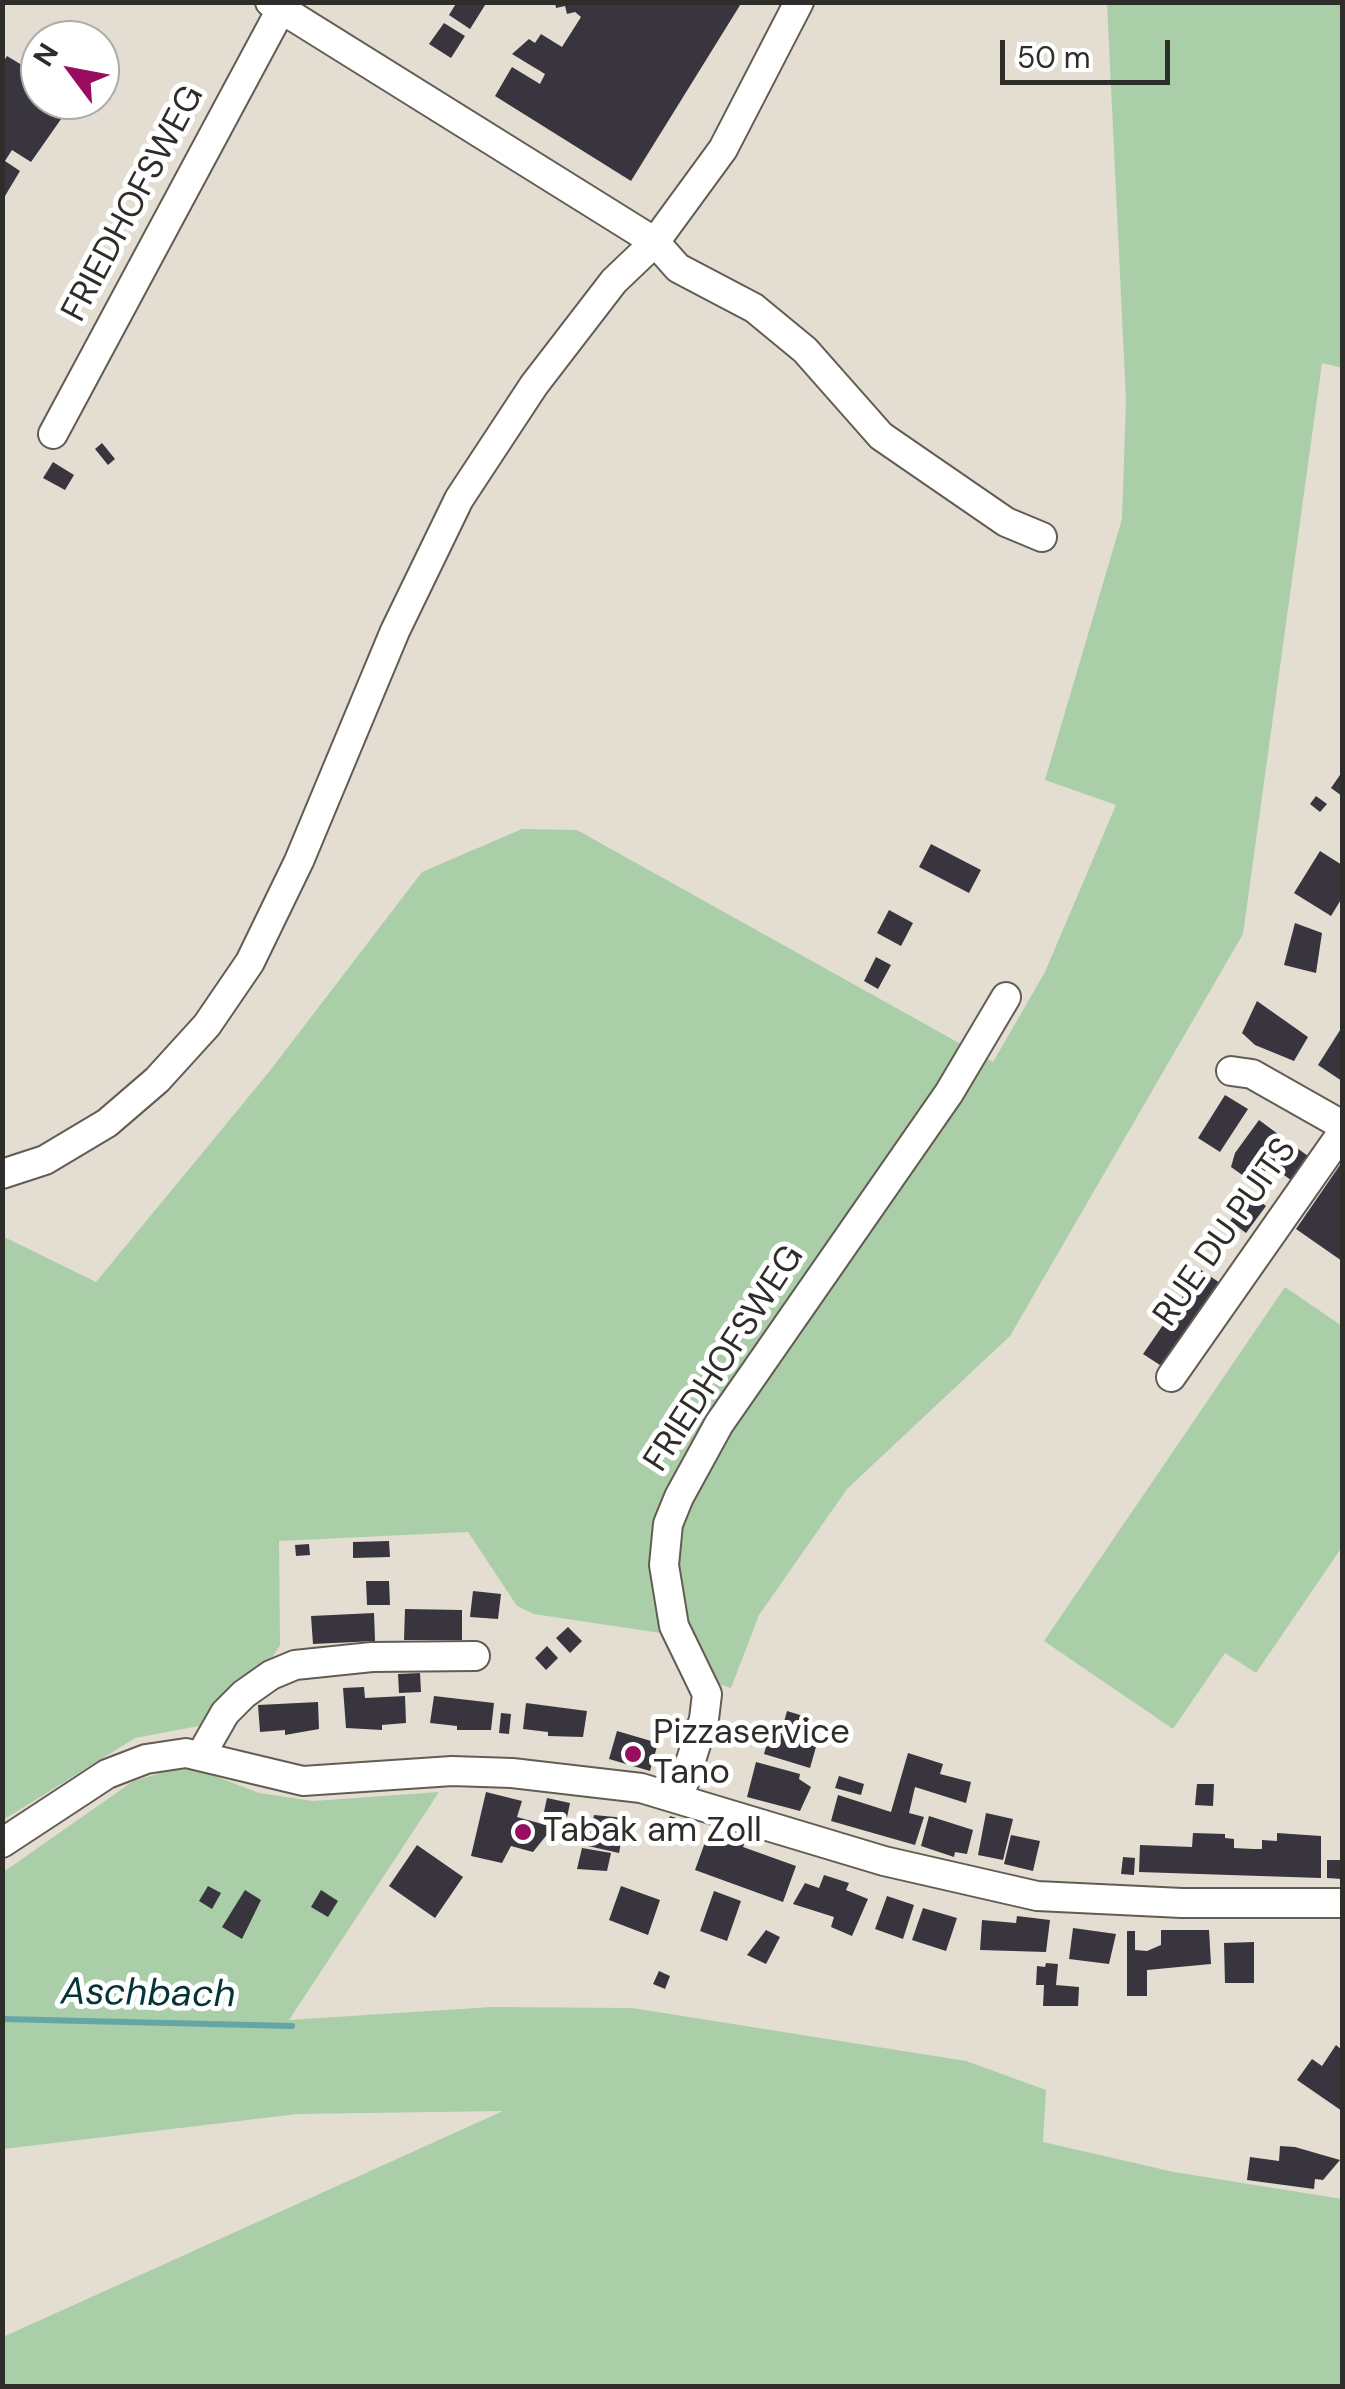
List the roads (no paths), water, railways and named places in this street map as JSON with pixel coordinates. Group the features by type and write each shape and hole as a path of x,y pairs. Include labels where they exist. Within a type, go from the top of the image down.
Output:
{"street":[{"path":"2,1174 45,1160 108,1123 157,1080 208,1025 250,962 299,861 396,630 459,499 534,385 614,282 655,242 722,149 798,2"},
{"path":"279,5 655,242 678,268 754,308 805,350 881,436 1006,522 1042,537"},
{"name":"FRIEDHOFSWEG","path":"53,434 279,5"},
{"name":"FRIEDHOFSWEG","path":"679,1798 704,1719 707,1694 674,1626 664,1565 668,1524 679,1496 720,1424 949,1093 1006,997"},
{"name":"RUE DU PUITS","path":"1232,1071 1252,1074 1342,1125"},
{"name":"RUE DU PUITS","path":"1171,1377 1342,1133"},
{"path":"202,1755 225,1713 244,1694 271,1674 295,1665 372,1657 475,1656"},
{"path":"2,1843 108,1774 164,1754 202,1755 303,1781 452,1771 512,1773 641,1788 884,1861 1037,1896 1182,1904 1342,1903"}],"waterway":[{"name":"Aschbach","path":"2,2019 292,2026"}],"place":[{"name":"Pizzaservice Tano","path":"633,1754"},
{"name":"Tabak am Zoll","path":"523,1832"}]}
